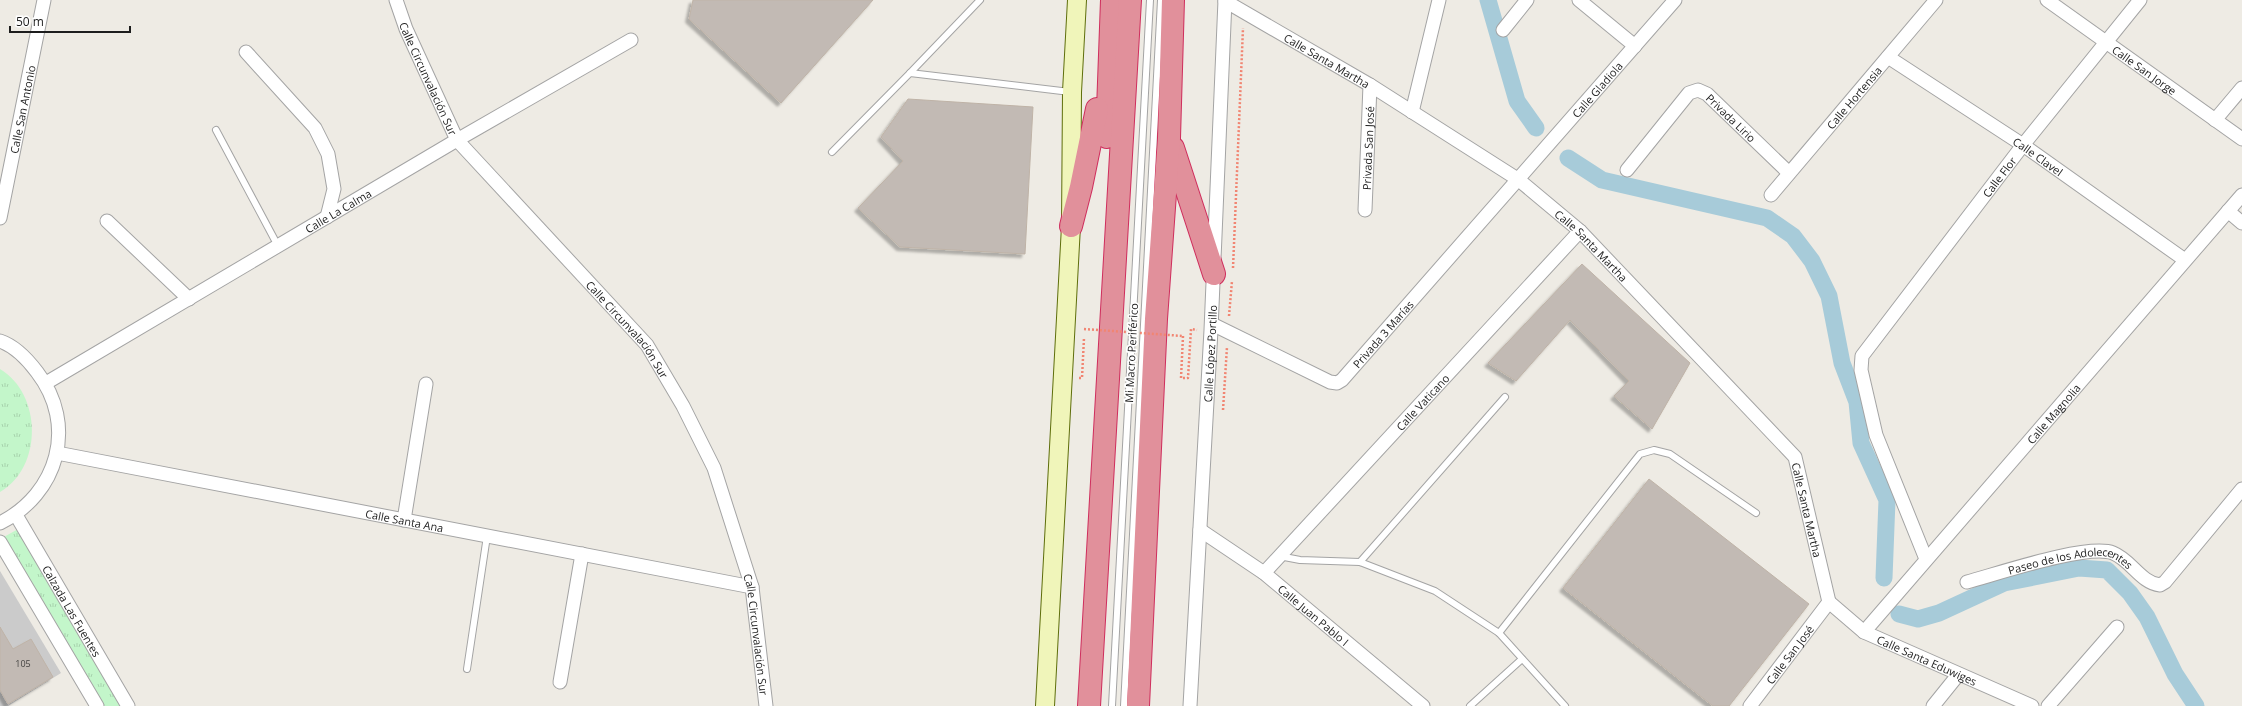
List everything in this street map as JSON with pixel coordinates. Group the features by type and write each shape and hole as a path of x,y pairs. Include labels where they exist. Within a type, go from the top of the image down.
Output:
{"highway":[{"path":"1112,0 1110,30 1111,62 1104,189 1105,248 1114,287"},
{"path":"1089,706 1130,0"},
{"path":"1138,706 1156,319 1170,138 1173,0"},
{"path":"1070,226 1094,125 1110,30"},
{"path":"1170,138 1214,274"}],"street":[{"name":"Calle San Antonio","path":"0,218 44,0"},
{"name":"Calle Circunvalación Sur","path":"396,0 406,30 457,140 647,345 683,406 714,468 752,587 766,706"},
{"path":"1046,706 1070,226 1072,92 1077,0"},
{"name":"Calle Santa Martha","path":"1225,0 1370,86 1519,180 1580,232 1796,457 1829,602"},
{"name":"Calle López Portillo","path":"1190,706 1212,324 1225,0"},
{"path":"1412,112 1439,0"},
{"path":"1503,30 1526,0"},
{"path":"1579,0 1635,46"},
{"name":"Calle Gladiola","path":"1519,180 1675,0"},
{"name":"Calle Hortensia","path":"1771,195 1936,0"},
{"name":"Calle San Jorge","path":"2047,0 2242,139"},
{"name":"Calle Flor","path":"1926,559 1876,435 1861,370 1862,356 2023,145 2140,0"},
{"name":"Calle La Calma","path":"46,383 457,140 631,40"},
{"path":"246,52 315,128 328,154 334,189 327,217"},
{"name":"Calle Clavel","path":"1888,57 2023,145 2185,260"},
{"name":"Privada San José","path":"1365,210 1370,86"},
{"path":"2215,120 2242,88"},
{"name":"Privada Lirio","path":"1626,170 1689,93 1698,90 1708,94 1789,173"},
{"name":"Privada 3 Marías","path":"1212,324 1330,382 1337,383 1347,375 1519,180"},
{"name":"Calle Magnolia","path":"1864,632 2242,195"},
{"path":"2228,211 2242,223"},
{"path":"107,221 190,299"},
{"name":"Calle Vaticano","path":"1264,573 1580,232"},
{"path":"0,341 28,360 46,383 55,406 59,429 57,453 49,477 35,498 16,515 0,524"},
{"path":"404,520 426,384"},
{"name":"Calle Santa Ana","path":"57,453 752,587"},
{"name":"Paseo de los Adolecentes","path":"1967,582 2082,551 2111,552 2123,558 2152,584 2160,585 2165,582 2242,489"},
{"name":"Calzada Las Fuentes","path":"16,515 128,706"},
{"name":"Calle Juan Pablo I","path":"1200,530 1264,573 1418,705"},
{"path":"0,542 97,706"},
{"path":"560,682 582,554"},
{"name":"Calle Santa Eduwiges","path":"1829,602 1864,632 2032,706"},
{"name":"Calle San José","path":"1750,706 1829,602"},
{"path":"2048,706 2117,627"},
{"path":"1933,706 1958,674"}],"lane":[{"path":"832,152 980,0"},
{"name":"Mi Macro Periférico","path":"1112,706 1150,0"},
{"name":"Mi Macro Periférico","path":"1124,706 1161,0"},
{"path":"910,73 1072,92"},
{"path":"216,130 278,246"},
{"path":"1360,562 1505,397"},
{"path":"1499,633 1640,454 1654,450 1670,454 1756,513"},
{"path":"467,668 487,536"},
{"path":"1279,556 1300,560 1360,562 1435,591 1499,633 1565,706"},
{"path":"1470,706 1522,659"}],"path":[{"path":"1082,378 1084,328 1183,336 1181,378 1188,378 1191,329"}],"shaded area":[{"path":"0,571 61,673 8,706 0,706"}],"green space":[{"path":"0,369 14,380 24,395 30,412 32,430 30,449 24,466 14,481 0,492"},
{"path":"20,528 123,706 102,706 2,538"}],"building":[{"path":"693,0 873,0 781,103 689,19"},
{"path":"908,99 1033,107 1025,254 900,247 858,208 903,161 881,137"},
{"path":"1582,264 1690,363 1652,429 1614,396 1629,381 1570,320 1516,381 1488,363"},
{"path":"1649,479 1809,604 1729,706 1713,706 1563,588"},
{"path":"0,627 13,649 31,639 53,677 8,704 0,690"}],"waterway":[{"path":"1488,0 1517,101 1536,128"},
{"path":"1568,158 1602,180 1767,218 1793,236 1812,261 1829,296 1842,363 1857,402 1861,443 1887,500 1884,578"},
{"path":"1899,614 1918,619 1939,613 2004,583 2079,568 2107,570 2130,593 2147,617 2175,674 2196,706"}]}
